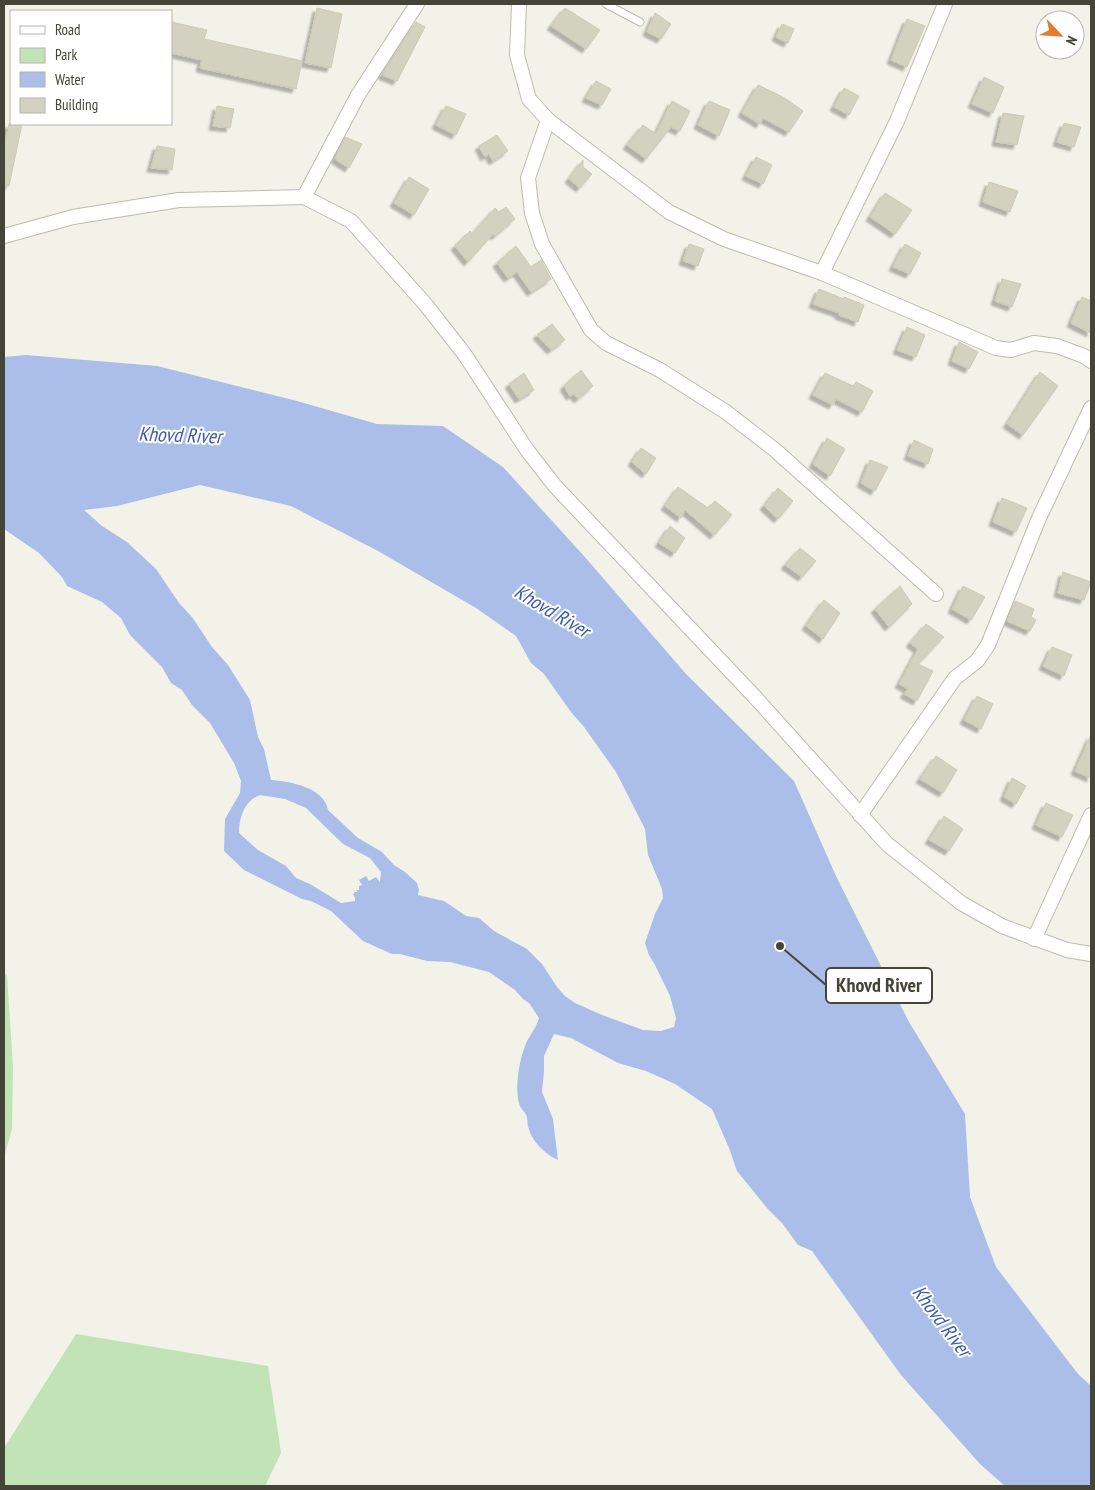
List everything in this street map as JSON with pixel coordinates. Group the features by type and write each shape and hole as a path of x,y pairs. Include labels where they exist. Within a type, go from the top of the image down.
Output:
{"street":[{"path":"304,197 358,96 416,4"},
{"path":"519,4 517,55 529,99 548,120 669,212 724,239 822,273 996,348 1011,350 1034,343 1057,346 1084,356 1091,361"},
{"path":"822,273 897,121 945,4"},
{"path":"548,120 528,178 532,213 542,244 591,330 606,343 660,370 726,412 775,450 936,594"},
{"path":"4,236 73,217 179,200 304,197 351,221 426,305 465,355 527,450 555,486 754,696 886,844 961,902 1002,926 1067,950 1091,954"},
{"path":"860,815 956,678 977,661 988,646 1039,518 1091,408"},
{"path":"1034,939 1091,815"}],"lane":[{"path":"606,4 640,22"}],"green space":[{"path":"4,973 7,975 13,1067 12,1129 4,1158"},
{"path":"76,1334 268,1366 281,1453 265,1486 4,1486 4,1448"}],"water":[{"path":"26,355 157,366 297,401 377,424 443,426 503,467 584,556 686,674 794,781 836,876 909,1022 965,1114 970,1197 996,1267 1078,1374 1091,1386 1091,1486 1005,1486 980,1464 901,1375 812,1251 798,1245 782,1223 767,1208 737,1171 712,1109 675,1084 646,1071 618,1063 571,1038 554,1034 544,1056 542,1092 553,1119 558,1160 544,1151 532,1137 527,1116 518,1100 517,1085 520,1061 525,1045 539,1018 529,1003 515,990 489,972 450,962 427,961 400,954 392,954 363,941 331,911 311,901 302,899 244,870 224,851 225,819 240,793 241,781 234,763 210,723 192,705 182,690 171,683 162,667 130,635 121,618 102,602 67,586 62,577 39,553 4,529 4,357","holes":["200,485 291,506 378,551 476,608 516,636 531,663 544,674 616,772 645,829 648,855 662,889 663,898 645,943 649,955 670,996 676,1018 674,1027 661,1031 643,1030 575,1003 565,996 542,964 527,949 494,931 479,918 466,916 444,901 418,895 417,883 394,865 382,852 358,838 328,810 325,802 314,791 297,784 271,780 264,749 258,737 250,700 228,665 212,647 156,569 127,542 102,526 84,510 117,506","260,795 285,799 306,808 343,844 370,858 381,872 380,882 376,877 369,881 366,876 359,880 362,885 359,886 359,890 356,890 358,892 353,894 355,901 341,903 310,884 296,878 286,866 258,850 239,833 243,811 250,801"]}],"building":[{"path":"317,8 342,14 331,68 305,63"},
{"path":"565,8 600,30 586,49 551,26"},
{"path":"655,13 671,24 661,39 647,32"},
{"path":"907,19 925,26 907,67 891,60"},
{"path":"172,22 207,30 204,39 302,61 296,89 200,68 202,60 172,53"},
{"path":"416,22 425,27 397,81 382,75"},
{"path":"782,24 794,29 788,43 776,37"},
{"path":"984,77 1004,87 993,113 972,104"},
{"path":"596,81 611,89 602,105 586,98"},
{"path":"758,85 783,97 803,111 789,132 763,118 760,124 742,113"},
{"path":"844,88 859,96 849,115 834,107"},
{"path":"672,101 690,111 680,131 671,127 646,159 627,145 643,125 656,134"},
{"path":"709,101 730,110 719,136 698,125"},
{"path":"217,106 234,109 230,128 213,126"},
{"path":"446,106 466,114 456,135 436,125"},
{"path":"1003,113 1024,116 1017,145 996,142"},
{"path":"1064,123 1081,127 1074,147 1057,142"},
{"path":"9,124 22,125 9,186 4,186 4,146"},
{"path":"497,135 508,151 493,161 489,154 485,157 479,146"},
{"path":"345,137 362,144 349,168 335,159"},
{"path":"157,146 175,149 172,170 151,168"},
{"path":"756,157 772,165 763,184 746,176"},
{"path":"583,160 583,167 592,174 580,188 569,179"},
{"path":"409,177 429,189 414,215 394,203"},
{"path":"989,182 1018,191 1010,212 983,202"},
{"path":"885,193 912,210 895,234 870,217"},
{"path":"506,207 515,219 495,236 493,234 468,262 455,246 470,231 472,234 495,208 499,212"},
{"path":"689,244 704,249 698,266 683,261"},
{"path":"905,244 921,253 910,274 893,267"},
{"path":"516,246 531,267 541,260 551,279 531,292 517,272 508,278 497,263"},
{"path":"1002,279 1021,284 1012,307 995,301"},
{"path":"819,289 864,305 858,322 813,304"},
{"path":"1082,297 1091,301 1091,333 1071,323"},
{"path":"552,324 565,340 551,350 537,335"},
{"path":"907,327 925,335 916,357 897,350"},
{"path":"959,342 978,352 969,369 952,361"},
{"path":"581,370 593,386 578,399 574,394 570,396 564,386"},
{"path":"1040,372 1058,386 1023,435 1007,424"},
{"path":"524,373 534,390 519,399 509,384"},
{"path":"825,373 853,386 856,382 873,391 862,412 836,399 833,405 813,395"},
{"path":"827,438 845,449 830,476 813,464"},
{"path":"914,440 933,449 928,464 908,456"},
{"path":"641,448 656,458 646,474 632,462"},
{"path":"870,460 888,467 875,491 861,483"},
{"path":"678,487 708,508 715,501 732,515 714,535 685,510 681,518 665,506"},
{"path":"778,488 793,501 778,519 764,506"},
{"path":"1002,498 1027,508 1016,532 993,522"},
{"path":"670,526 685,538 675,553 659,543"},
{"path":"800,548 816,561 802,577 785,565"},
{"path":"1063,572 1091,582 1084,600 1058,593"},
{"path":"900,586 912,604 889,627 875,609"},
{"path":"963,586 985,597 971,620 952,609"},
{"path":"824,600 840,613 823,639 806,626"},
{"path":"1015,601 1034,609 1031,617 1036,620 1030,631 1007,621"},
{"path":"926,624 944,637 918,664 933,671 917,701 904,694 908,689 899,684 918,649 910,643"},
{"path":"1052,647 1072,655 1064,676 1043,666"},
{"path":"977,696 993,704 981,729 964,720"},
{"path":"1091,735 1091,778 1075,771"},
{"path":"936,756 957,770 943,793 920,779"},
{"path":"1012,778 1026,786 1016,804 1004,797"},
{"path":"1046,803 1073,815 1062,837 1036,825"},
{"path":"944,816 963,829 949,851 929,840"}],"place":[{"name":"Khovd River","path":"780,946"}]}
